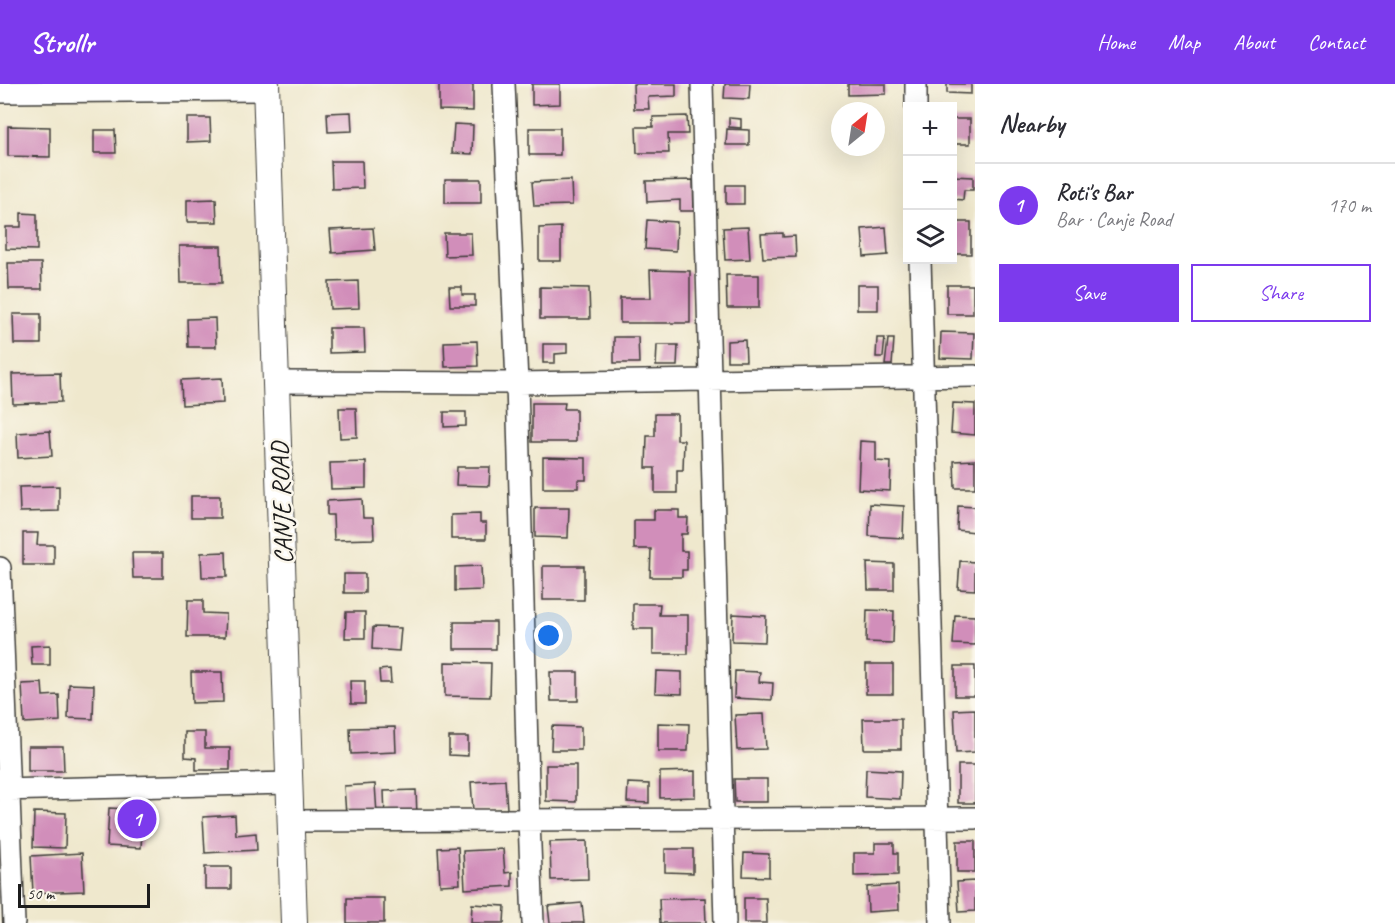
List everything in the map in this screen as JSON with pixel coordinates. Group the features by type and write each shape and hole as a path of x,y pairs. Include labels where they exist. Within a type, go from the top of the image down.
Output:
{"street":[{"path":"504,84 517,383 533,923"},
{"path":"702,84 724,923"},
{"path":"916,84 916,102"},
{"path":"0,92 266,87"},
{"name":"CANJE ROAD","path":"266,87 294,923"},
{"path":"920,264 935,818 940,923"},
{"path":"277,382 517,383 975,376"},
{"path":"0,568 4,790 14,923"},
{"path":"4,790 290,783"},
{"path":"291,821 975,818"}],"building":[{"path":"439,84 473,84 473,111 439,110"},
{"path":"532,84 560,84 560,104 532,105"},
{"path":"633,84 676,84 676,96 648,97 649,109 634,109"},
{"path":"725,84 750,84 749,99 724,98"},
{"path":"848,84 886,84 886,94 848,95"},
{"path":"947,84 971,84 971,94 947,93"},
{"path":"351,112 352,131 328,132 327,113"},
{"path":"687,116 688,134 668,134 669,153 637,153 636,127 653,127 653,117"},
{"path":"187,118 210,118 211,141 187,142"},
{"path":"729,118 741,119 741,128 729,127"},
{"path":"957,119 970,119 970,144 957,144"},
{"path":"454,124 473,125 472,154 452,153"},
{"path":"8,126 50,127 50,157 8,156"},
{"path":"529,128 560,128 560,155 529,155"},
{"path":"727,129 749,130 749,145 726,145"},
{"path":"94,130 115,130 116,153 94,153"},
{"path":"331,161 362,161 363,188 332,189"},
{"path":"957,176 973,177 973,190 964,190 963,200 957,199"},
{"path":"445,179 481,179 481,203 445,203"},
{"path":"571,180 572,205 534,206 532,182"},
{"path":"693,180 694,211 680,211 680,200 647,202 646,181"},
{"path":"726,185 744,185 744,204 726,204"},
{"path":"216,199 217,222 187,222 187,200"},
{"path":"21,213 37,214 37,250 6,249 6,227 21,227"},
{"path":"647,220 677,222 676,251 645,249"},
{"path":"957,222 971,222 971,254 957,254"},
{"path":"561,227 561,261 539,261 539,228"},
{"path":"748,227 750,259 725,260 723,228"},
{"path":"886,227 888,255 864,257 862,229"},
{"path":"373,228 375,250 332,253 330,230"},
{"path":"444,233 471,233 472,255 445,256"},
{"path":"783,233 783,237 795,236 796,257 763,258 761,234"},
{"path":"179,246 221,246 222,283 180,283"},
{"path":"8,263 41,263 42,289 9,289"},
{"path":"650,270 690,271 690,323 620,323 620,298 651,298"},
{"path":"726,275 759,275 759,308 727,308"},
{"path":"358,281 359,308 330,309 329,282"},
{"path":"857,285 878,285 878,310 857,310"},
{"path":"947,285 973,285 973,314 947,314"},
{"path":"449,287 462,287 462,295 475,295 475,306 450,306"},
{"path":"540,287 589,288 590,319 540,319"},
{"path":"13,314 41,314 41,344 14,344"},
{"path":"215,318 216,347 188,347 187,319"},
{"path":"329,328 364,328 365,352 329,353"},
{"path":"941,332 974,333 973,359 940,358"},
{"path":"614,337 638,337 639,363 614,363"},
{"path":"877,338 885,338 883,357 876,357"},
{"path":"888,339 894,339 892,365 885,365"},
{"path":"745,340 746,361 727,361 727,341"},
{"path":"477,341 478,366 445,367 444,342"},
{"path":"543,344 567,344 567,353 555,354 555,363 543,363"},
{"path":"657,345 678,345 677,366 656,366"},
{"path":"60,373 61,402 13,404 12,374"},
{"path":"222,378 223,403 182,405 181,380"},
{"path":"532,403 565,403 564,409 576,409 576,442 532,442"},
{"path":"953,403 975,404 975,435 951,433"},
{"path":"339,408 356,408 357,437 340,438"},
{"path":"444,412 466,412 466,426 444,427"},
{"path":"655,414 677,414 677,440 684,440 683,470 677,470 677,493 655,493 655,468 646,468 647,436 655,436"},
{"path":"50,431 52,456 18,458 17,433"},
{"path":"860,441 876,442 876,461 891,462 890,491 858,489"},
{"path":"543,457 586,458 586,480 578,480 578,488 543,488"},
{"path":"975,460 975,488 955,488 954,461"},
{"path":"366,462 366,488 331,489 330,463"},
{"path":"457,467 490,467 489,486 456,485"},
{"path":"59,486 59,511 20,512 19,487"},
{"path":"191,496 220,496 220,518 191,518"},
{"path":"362,499 363,518 373,518 374,539 334,540 333,515 327,515 327,501"},
{"path":"870,504 904,506 903,538 869,536"},
{"path":"958,506 975,507 975,532 957,530"},
{"path":"535,508 569,508 568,538 535,537"},
{"path":"654,510 679,510 679,518 688,518 687,534 681,534 681,551 687,551 687,570 682,570 682,577 650,577 651,549 634,549 634,520 654,520"},
{"path":"480,514 480,523 486,523 486,539 451,539 451,515"},
{"path":"23,533 38,533 37,545 54,545 54,565 23,565"},
{"path":"226,552 227,577 202,577 201,553"},
{"path":"132,553 163,553 163,578 133,578"},
{"path":"960,561 975,562 975,590 958,589"},
{"path":"867,563 894,564 894,590 868,590"},
{"path":"481,566 482,590 455,591 455,567"},
{"path":"543,566 584,566 584,600 543,600"},
{"path":"344,574 365,574 365,593 344,593"},
{"path":"188,600 203,600 203,613 226,614 225,637 187,637"},
{"path":"633,604 660,604 659,615 688,615 688,654 653,654 653,629 633,629"},
{"path":"867,610 894,611 893,643 866,642"},
{"path":"346,612 365,612 365,638 345,638"},
{"path":"733,614 766,616 765,642 732,641"},
{"path":"955,615 975,616 975,645 953,644"},
{"path":"454,622 496,622 496,649 454,649"},
{"path":"373,627 401,628 399,651 372,649"},
{"path":"50,645 50,665 32,665 31,646"},
{"path":"445,662 491,663 490,697 445,696"},
{"path":"866,664 893,664 893,694 866,694"},
{"path":"955,666 975,666 975,696 955,696"},
{"path":"390,669 391,683 380,683 379,670"},
{"path":"656,671 682,672 682,694 655,693"},
{"path":"735,671 760,672 759,682 773,683 772,700 734,698"},
{"path":"191,672 222,672 223,702 192,703"},
{"path":"550,672 578,672 578,701 551,701"},
{"path":"350,681 365,681 365,704 351,704"},
{"path":"42,683 43,696 59,695 60,721 24,723 22,684"},
{"path":"69,684 94,685 93,719 68,718"},
{"path":"975,709 975,752 956,753 954,710"},
{"path":"764,714 766,749 737,750 735,715"},
{"path":"863,719 901,719 901,749 864,749"},
{"path":"658,723 689,724 688,751 658,751"},
{"path":"552,726 581,727 581,750 551,750"},
{"path":"395,727 396,752 351,754 350,728"},
{"path":"185,732 205,732 205,748 230,748 230,770 196,770 196,758 185,757"},
{"path":"449,737 468,737 468,756 449,755"},
{"path":"28,746 63,746 64,771 28,771"},
{"path":"546,765 576,765 576,802 546,801"},
{"path":"958,765 975,765 975,803 958,803"},
{"path":"866,769 901,771 900,799 865,797"},
{"path":"695,771 695,797 660,798 660,772"},
{"path":"734,779 767,779 767,802 735,802"},
{"path":"505,780 507,809 473,811 471,782"},
{"path":"628,783 649,784 649,803 627,802"},
{"path":"375,784 377,814 346,815 344,786"},
{"path":"416,790 417,816 385,817 384,791"},
{"path":"109,808 143,810 141,848 107,846"},
{"path":"34,812 66,813 65,848 33,847"},
{"path":"235,815 236,835 256,833 257,850 205,853 203,817"},
{"path":"587,841 588,879 551,880 550,842"},
{"path":"957,841 975,841 975,872 957,872"},
{"path":"875,843 894,843 894,853 898,853 898,875 854,876 854,853 875,853"},
{"path":"458,847 460,884 440,885 438,848"},
{"path":"503,849 505,873 512,872 512,886 465,889 463,851"},
{"path":"665,849 693,849 693,873 665,872"},
{"path":"82,853 84,891 33,893 31,856"},
{"path":"744,853 769,854 769,877 743,876"},
{"path":"205,867 231,867 231,889 205,889"},
{"path":"975,881 975,911 959,912 957,882"},
{"path":"898,885 899,910 868,912 867,887"},
{"path":"347,898 384,898 384,923 347,923"},
{"path":"705,898 706,923 660,923 659,899"},
{"path":"744,898 766,898 767,923 744,923"},
{"path":"582,903 584,923 550,923 548,906"},
{"path":"472,904 505,906 504,923 471,923"}],"place":[{"name":"Roti's Bar","path":"137,819"}]}
